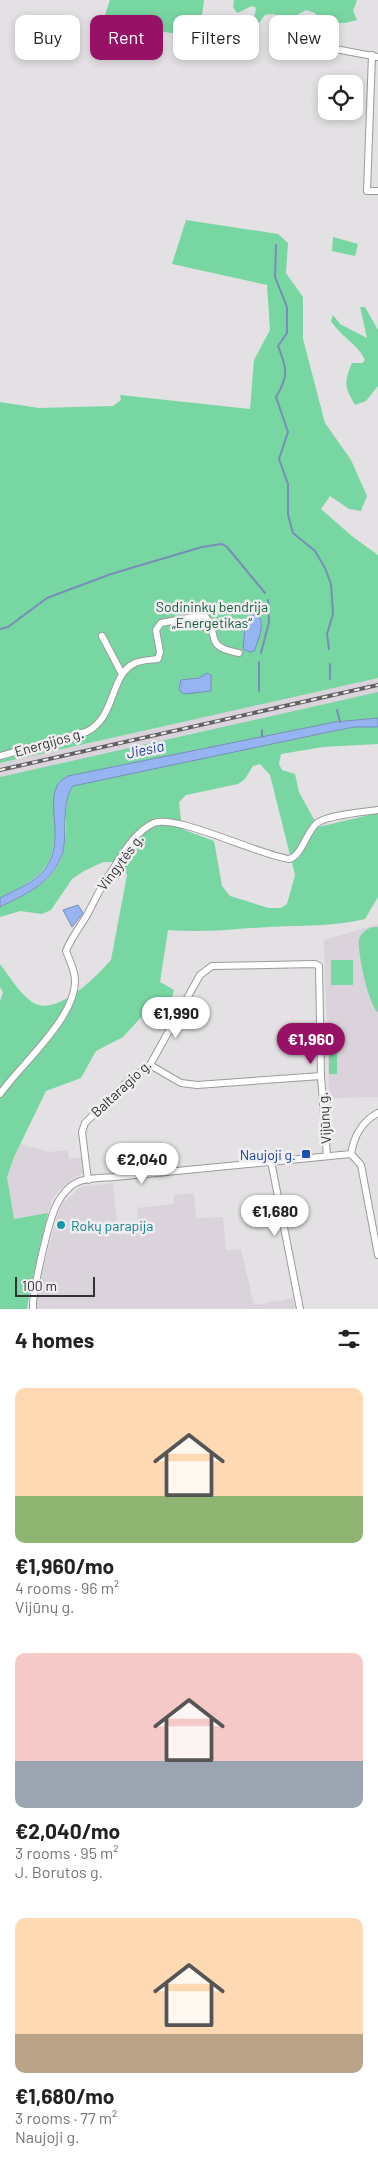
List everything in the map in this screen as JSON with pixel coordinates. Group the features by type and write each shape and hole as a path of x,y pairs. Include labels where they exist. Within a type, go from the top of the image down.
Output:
{"street":[{"path":"339,49 375,56 367,191 378,192"},
{"path":"102,636 122,674 135,663 158,659 160,652 156,630 158,625 196,615 206,616 219,647 239,653"},
{"name":"Energijos g.","path":"0,756 92,729 104,718 122,674"},
{"name":"Vingytės g.","path":"0,1094 62,1017 74,990 74,969 66,951 69,943 87,914 95,896 124,852 147,827 155,822 176,823 246,848 289,859 294,857 304,840 318,823 378,810"},
{"name":"Baltaragio g.","path":"88,1180 82,1132 85,1123 128,1080 150,1065 200,975 212,966 315,964"},
{"name":"Vijūnų g.","path":"315,964 320,969 321,1076 327,1156"},
{"path":"150,1065 180,1084 197,1086 321,1076"},
{"path":"351,1154 358,1132 363,1124 378,1113"},
{"path":"33,1309 35,1287 55,1208 69,1188 88,1180 351,1154"},
{"path":"351,1154 361,1165 378,1255"},
{"path":"271,1161 300,1309"}],"shaded area":[{"path":"378,678 378,692 0,777 0,763"},
{"path":"378,924 378,1097 329,1098 324,940"},
{"path":"20,1144 49,1152 68,1150 69,1159 84,1157 84,1173 74,1178 58,1191 52,1200 48,1213 14,1219 7,1177"},
{"path":"113,1183 118,1235 139,1232 137,1208 174,1204 174,1195 194,1193 196,1218 223,1217 226,1250 241,1249 254,1305 293,1298 295,1309 36,1309 36,1295 62,1204 80,1187"}],"green space":[{"path":"110,0 204,0 202,15 173,15 173,33 163,32 163,15 105,15"},
{"path":"234,0 357,0 353,11 357,20 339,23 339,15 317,15 306,10 297,15 265,15 259,23 259,15 255,15 256,8 252,6 237,13 233,7"},
{"name":"Sodininkų bendrija „Energetikas“","path":"186,220 278,234 288,243 286,273 303,297 303,339 325,423 351,460 367,496 361,511 349,509 330,496 321,509 353,537 378,555 378,678 0,763 0,402 39,408 113,406 121,400 120,395 250,409 254,360 270,330 267,285 172,264"},
{"path":"333,237 358,244 355,256 332,251"},
{"path":"360,307 365,307 378,330 378,386 366,401 355,405 347,389 348,375 352,363 362,363 365,360 331,321 333,315 340,324 367,338"},
{"path":"378,692 378,718 335,722 60,781 55,793 54,842 52,854 47,864 30,881 0,898 0,777"},
{"path":"354,727 378,727 378,744 323,747 281,754 279,764 282,770 295,774 299,792 318,827 378,813 378,897 365,919 353,922 329,925 218,930 168,930 160,982 174,990 170,1005 147,1011 123,1037 96,1051 81,1078 46,1091 15,1155 7,1177 14,1219 48,1213 27,1309 0,1309 0,1001 3,992 0,987 0,964 19,989 32,1002 52,1005 75,993 96,976 111,960 127,875 123,866 113,862 103,862 72,879 51,910 42,914 20,911 0,917 0,907 37,887 52,874 58,865 64,849 68,793 73,786","holes":["260,764 270,775 295,875 287,904 281,908 269,908 230,896 222,886 214,841 182,829 179,802 186,795 238,784 245,779 253,766"]},
{"path":"373,927 378,927 378,1012 368,990 359,946 362,933"},
{"path":"331,960 353,960 353,985 331,985"},
{"path":"329,1053 337,1053 337,1074 329,1074"}],"water":[{"path":"250,615 259,616 261,625 254,651 250,652 243,649 246,619"},
{"path":"207,673 211,675 211,691 184,694 179,690 181,680 199,678"},
{"path":"378,718 378,727 354,727 73,786 66,805 64,848 51,875 36,888 0,907 0,898 24,886 41,874 51,858 55,836 54,795 60,781 68,776 335,722"},
{"path":"78,905 83,913 72,927 63,910"}],"waterway":[{"path":"276,245 275,277 287,307 287,333 278,346 285,366 285,377 276,397 288,432 279,459 288,484 288,515 293,533 315,551 325,568 331,584 333,614 327,634 329,649"},
{"path":"0,629 8,627 47,598 111,574 202,547 222,544 227,547 265,593"},
{"path":"261,653 269,622 268,600"},
{"path":"259,662 259,691"},
{"path":"330,664 330,679"},
{"path":"337,710 340,722"},
{"path":"262,730 262,737"}],"railway":[{"path":"0,770 378,685"}],"place":[{"name":"Naujoji g.","path":"306,1154"},
{"name":"Rokų parapija","path":"61,1225"}],"water label":[{"name":"Jiesia","path":"145,749"}]}
